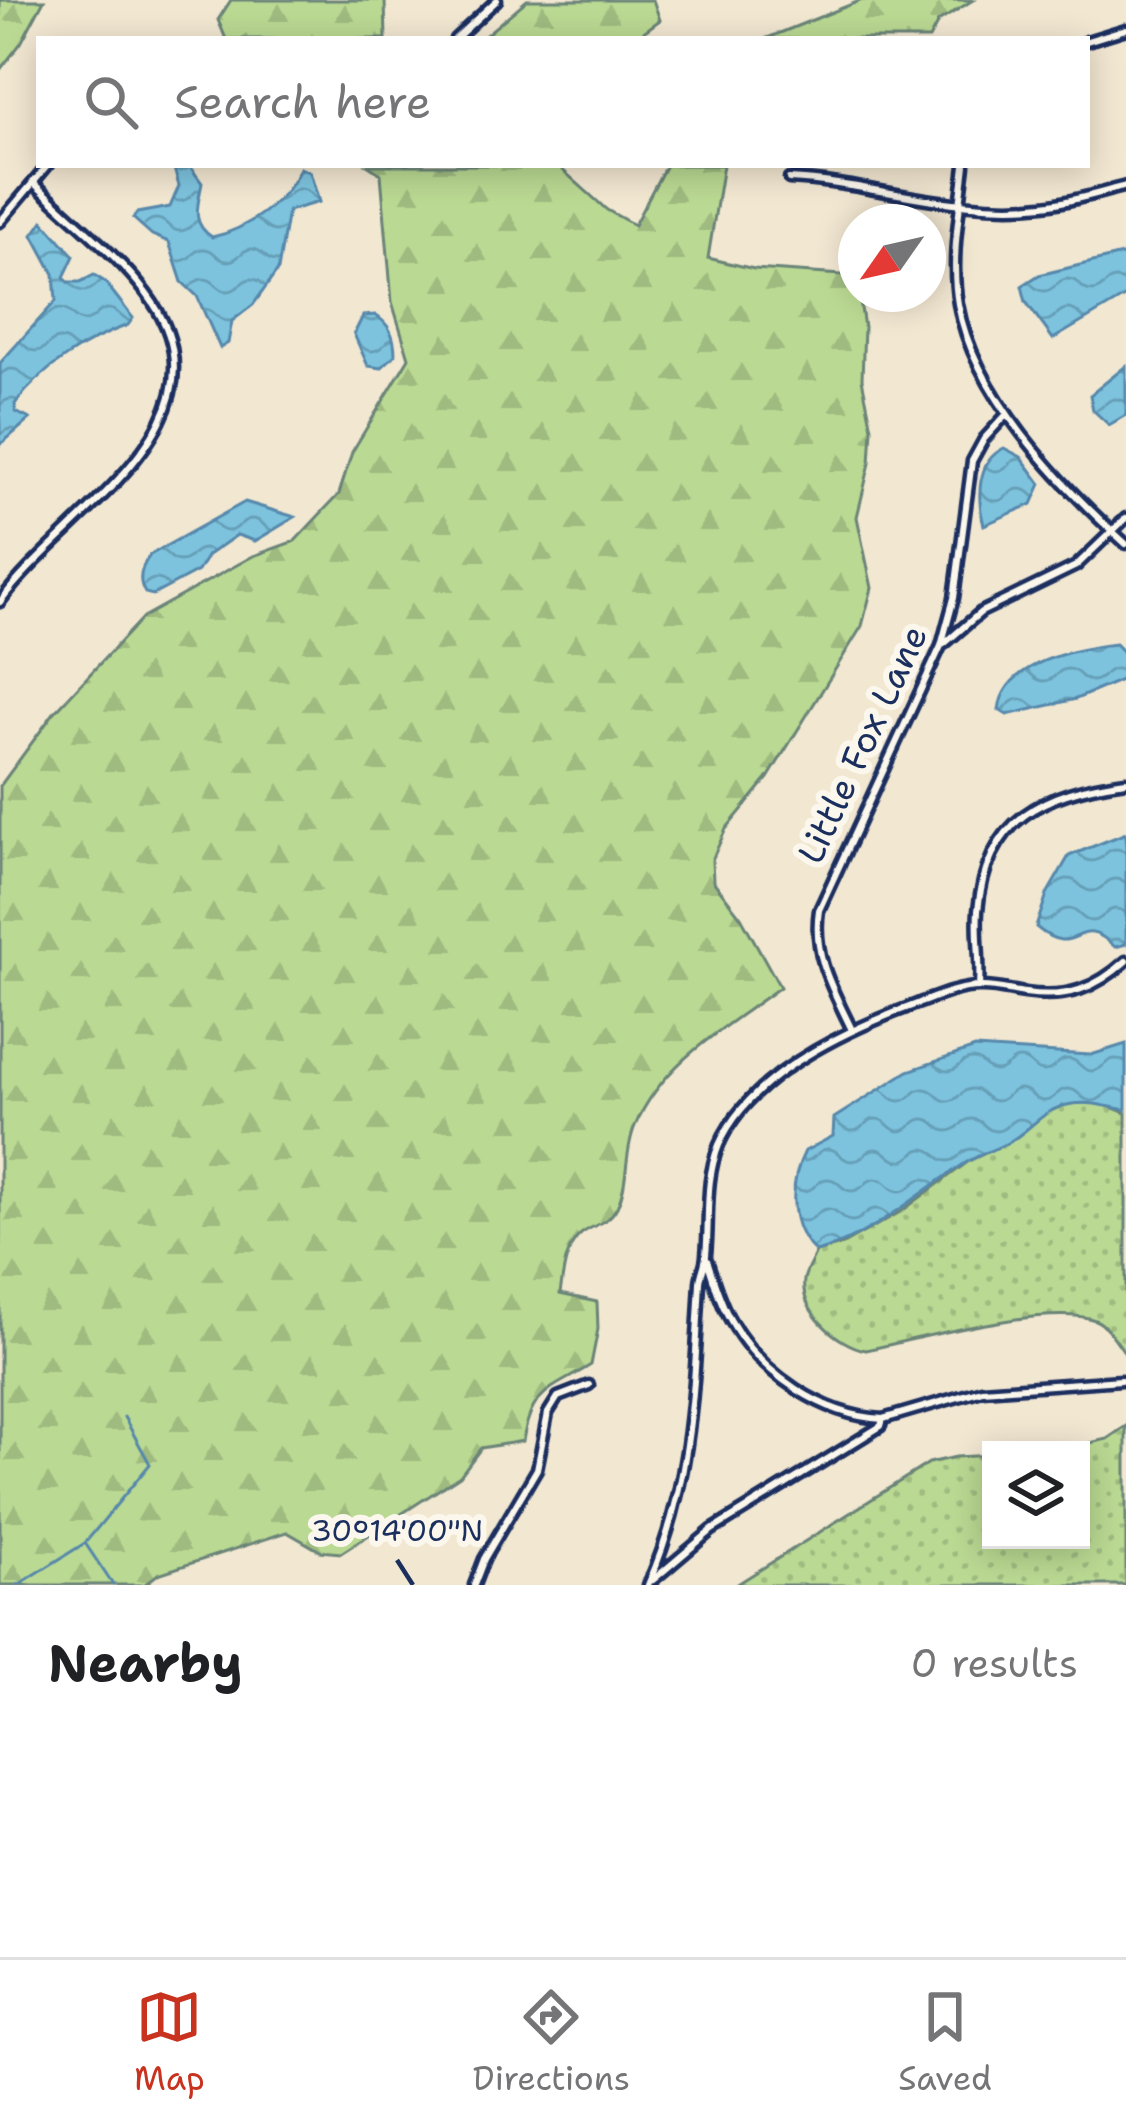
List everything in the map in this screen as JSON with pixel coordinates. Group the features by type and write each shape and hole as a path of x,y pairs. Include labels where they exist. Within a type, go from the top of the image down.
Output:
{"street":[{"path":"458,36 496,0"},
{"path":"1090,40 1126,29"},
{"path":"0,222 45,168"},
{"path":"965,168 956,239 957,301 973,356 1006,415 1126,544"},
{"path":"789,179 840,181 961,203 1042,206 1126,186"},
{"path":"0,602 19,577 142,455 162,423 172,386 166,332 149,297 33,182"},
{"name":"Little Fox Lane","path":"852,1030 821,962 816,933 819,910 941,646 953,598 974,454 1006,415"},
{"path":"941,646 981,612 1076,566 1126,518"},
{"path":"979,987 978,910 998,846 1017,821 1053,795 1126,781"},
{"path":"649,1584 685,1473 710,1172 721,1139 737,1114 765,1086 852,1030 923,1002 979,987 1047,996 1073,994 1101,982 1126,961"},
{"path":"706,1257 728,1317 764,1362 834,1411 884,1420 982,1390 1121,1380"},
{"path":"474,1585 484,1559 537,1469 548,1413 558,1397 589,1385"},
{"path":"649,1584 712,1530 884,1420"}],"green space":[{"path":"0,0 44,0 0,70"},
{"path":"231,0 385,0 386,36 225,36 218,20"},
{"path":"527,0 653,0 660,20 638,36 485,36"},
{"path":"862,0 973,0 938,22 931,36 772,36"},
{"path":"372,168 560,168 607,210 634,225 664,168 723,168 708,258 754,269 838,275 838,312 862,312 862,379 872,428 870,463 857,517 872,588 862,626 768,778 726,829 712,860 713,881 741,917 780,987 698,1047 647,1103 632,1136 617,1207 576,1240 564,1270 560,1294 597,1302 591,1365 537,1401 523,1441 481,1448 460,1476 341,1553 320,1551 287,1532 158,1574 144,1585 0,1585 0,786 53,714 143,617 253,556 295,541 339,494 352,452 409,358 392,302 381,174"},
{"path":"1099,1102 1126,1113 1126,1354 1100,1322 1074,1316 983,1324 866,1350 833,1334 814,1315 804,1280 816,1252 841,1245 902,1211 969,1161 1014,1139 1038,1116 1067,1104"},
{"path":"1126,1426 1126,1585 736,1585 929,1463 956,1457 982,1456 982,1549 1090,1549 1090,1443 1107,1439"}],"water":[{"path":"174,168 191,168 202,183 198,220 212,237 264,212 286,191 300,168 310,172 319,202 288,211 278,270 253,305 232,321 228,343 220,348 197,296 182,282 169,242 152,235 133,218 137,213 170,207 179,186"},
{"path":"43,221 74,256 64,277 68,282 94,275 133,318 38,379 15,404 16,412 30,419 0,445 0,363 56,301 54,274 33,235"},
{"path":"1126,254 1126,296 1053,339 1026,302 1022,286 1039,275"},
{"path":"375,315 388,327 395,348 395,355 381,368 368,366 354,334 363,316"},
{"path":"1126,366 1126,415 1109,425 1093,410 1090,395"},
{"path":"1004,448 1021,457 1041,484 1032,504 984,525 980,493 984,471"},
{"path":"245,502 295,517 255,541 237,535 208,555 198,571 153,595 145,593 141,574 150,555"},
{"path":"1115,644 1126,655 1126,678 1076,699 1007,715 999,710 1004,694 1027,669 1062,654"},
{"path":"1126,833 1126,944 1115,947 1092,933 1061,940 1036,927 1047,894 1069,856"},
{"path":"1126,1044 1126,1110 1087,1103 1053,1110 857,1235 816,1252 807,1242 794,1204 796,1176 805,1151 833,1136 834,1118 908,1071 975,1048 1091,1055"}],"waterway":[{"path":"18,1585 85,1543 150,1464 124,1417"},
{"path":"85,1543 113,1585"}]}
